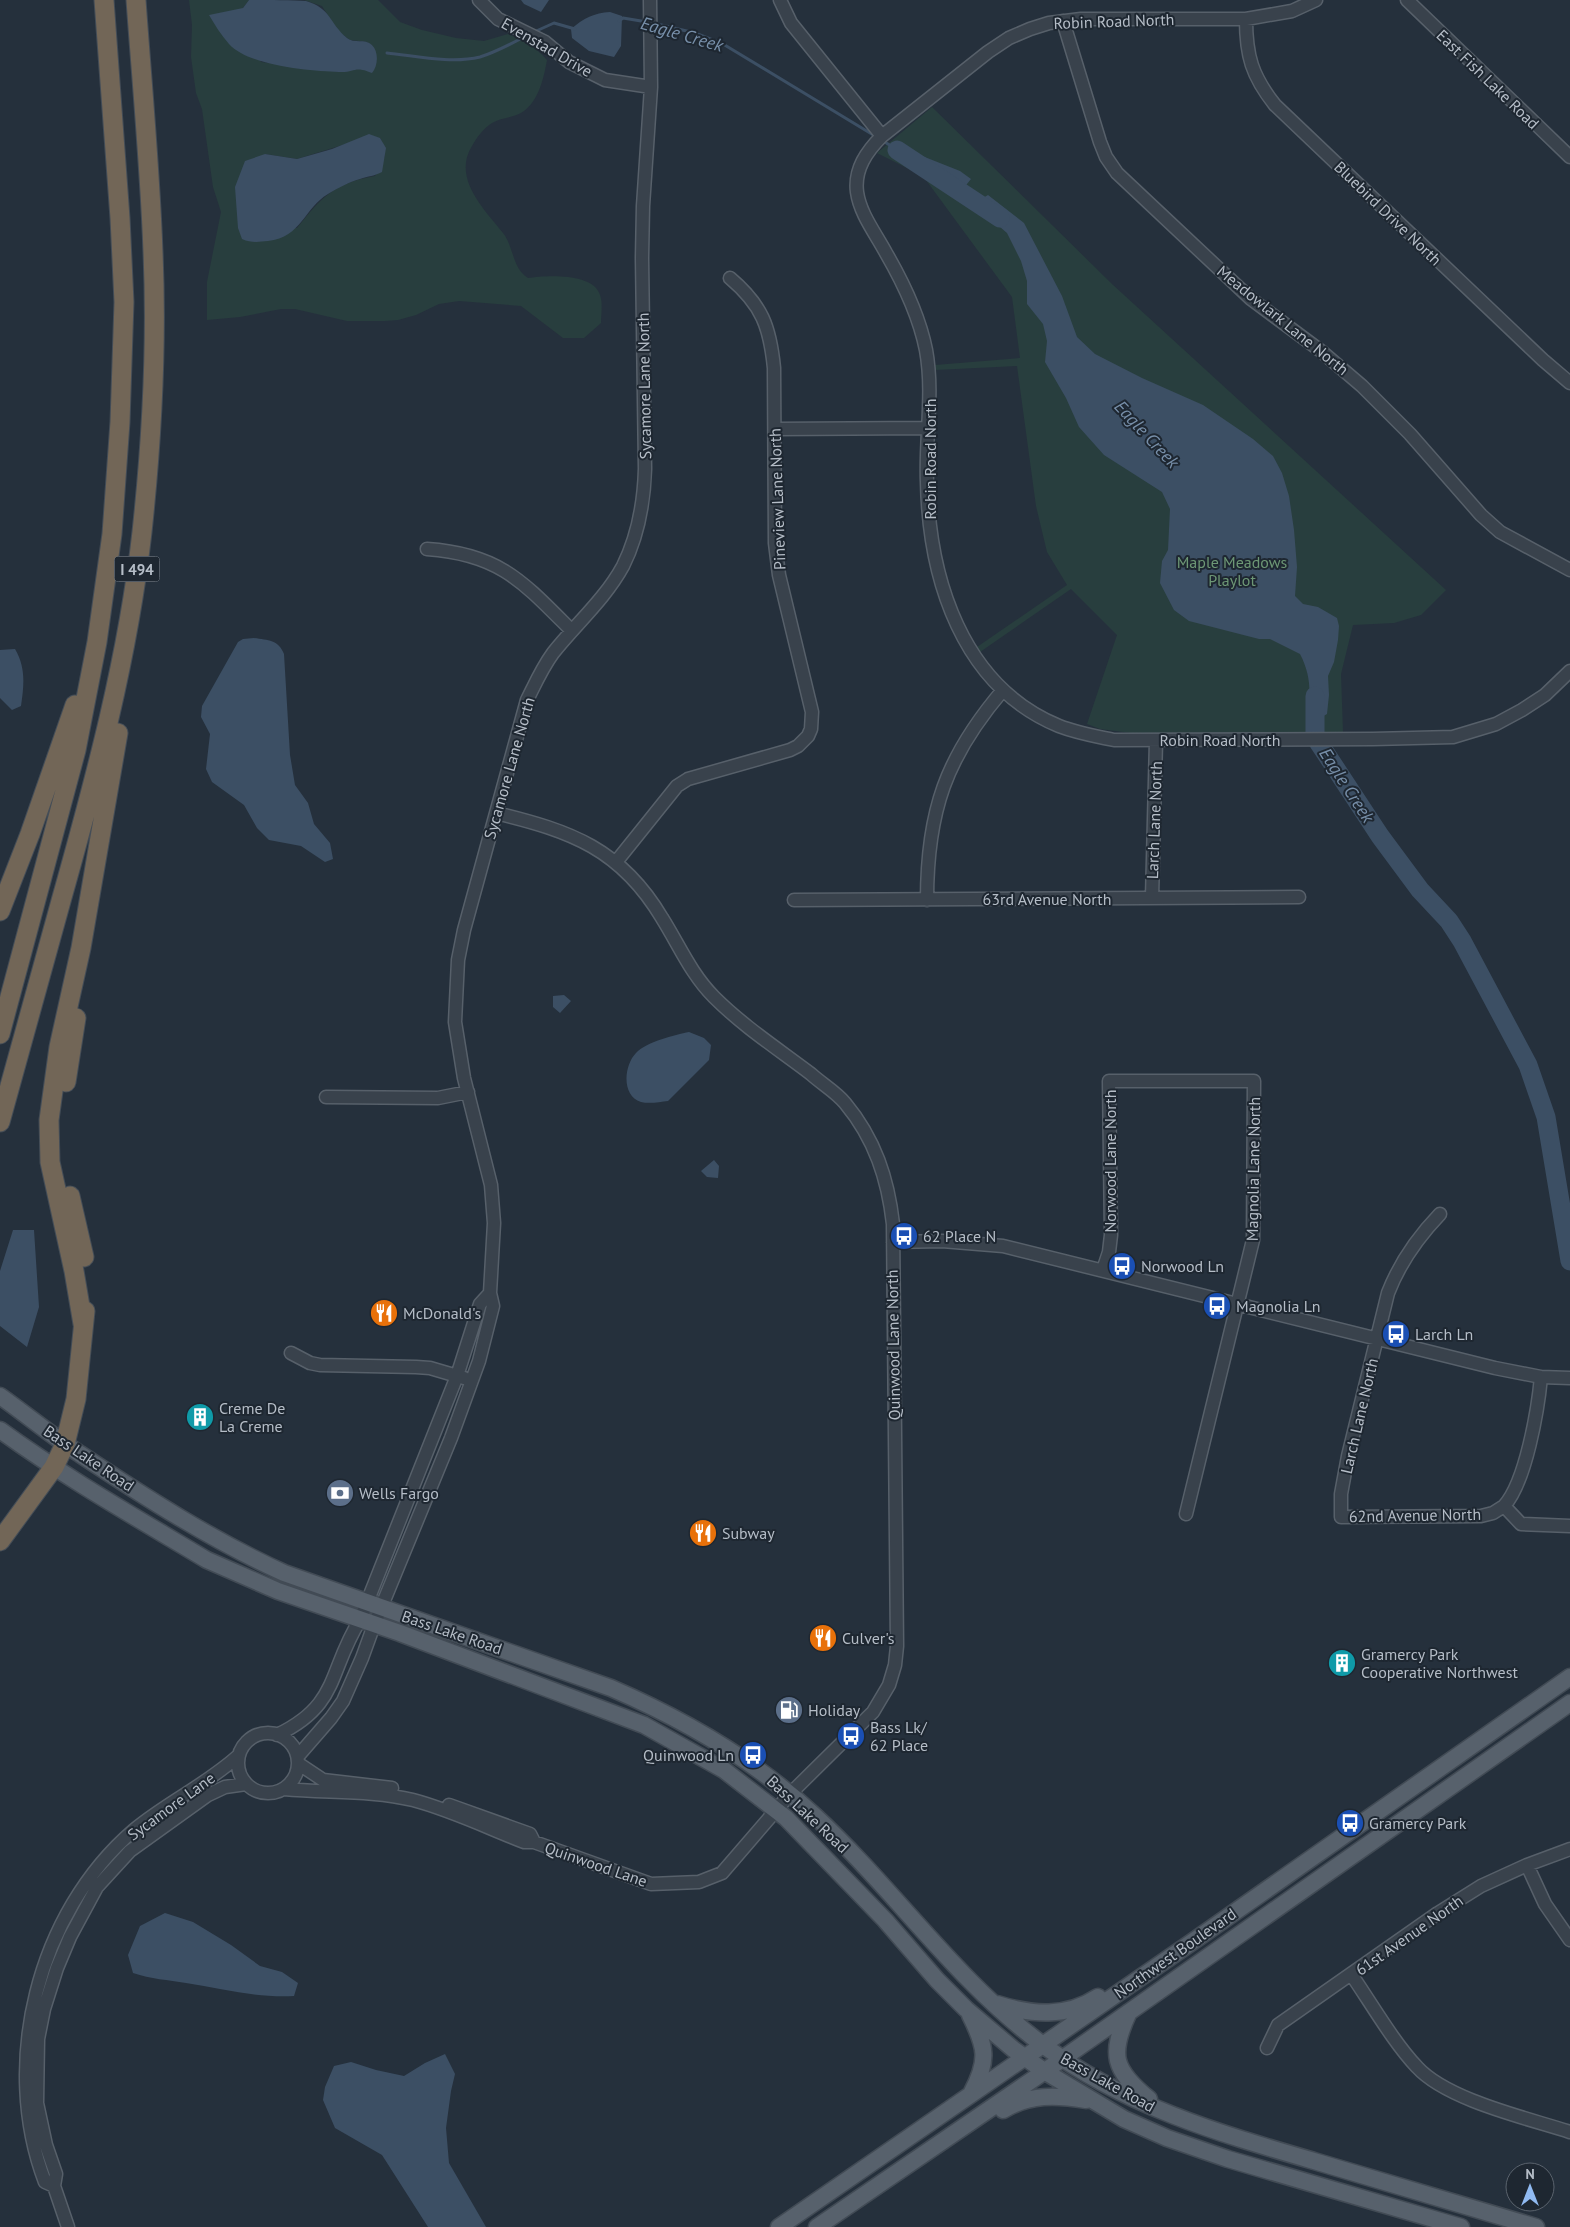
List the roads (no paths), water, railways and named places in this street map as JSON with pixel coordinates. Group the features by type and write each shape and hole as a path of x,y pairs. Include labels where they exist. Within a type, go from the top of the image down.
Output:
{"highway":[{"name":"I 494","path":"0,1034 76,750 97,642 112,534 123,348 120,218 104,0"},
{"name":"I 494","path":"0,1122 93,787 113,704 130,619 144,513 150,440 154,307 150,190 136,0"},
{"path":"0,1541 54,1467 65,1444 76,1399 82,1324 74,1271 50,1162 49,1120 59,1047 81,948 135,634 144,513"},
{"path":"0,912 30,834 97,642"}],"main road":[{"name":"Bass Lake Road","path":"0,1396 65,1444 172,1513 240,1552 284,1573 635,1698 692,1728 766,1774 834,1835 990,2001 1043,2045 1111,2088 1191,2124 1519,2225 1536,2227"},
{"name":"Bass Lake Road","path":"0,1430 54,1467 206,1560 278,1591 644,1724 724,1770 776,1809 825,1857 885,1920 937,1980 966,2009 1026,2058 1094,2102 1157,2134 1198,2149 1461,2227"},
{"name":"Northwest Boulevard","path":"779,2227 1026,2058 1570,1677"},
{"name":"Northwest Boulevard","path":"817,2227 901,2171 1570,1703"},
{"path":"1307,1886 1321,1866 1442,1782 1448,1772 1447,1763"},
{"path":"990,2001 1031,2013 1066,2011 1089,2003 1170,1947 1192,1942"},
{"path":"966,2009 983,2042 985,2053 981,2075 970,2096"},
{"path":"1129,2012 1118,2038 1118,2063 1120,2069 1134,2087 1166,2114"},
{"path":"901,2171 924,2165 1001,2111 1023,2100 1058,2096 1094,2102"}],"street":[{"name":"Evenstad Drive","path":"479,0 498,19 545,42 569,62 605,80 650,87"},
{"name":"Sycamore Lane North","path":"367,1622 451,1438 487,1334 493,1306 490,1293 494,1223 493,1200 485,1158 458,1052 455,1022 458,960 527,700 552,654 604,595 624,564 639,522 642,506 645,469 643,206 650,87 650,0"},
{"path":"780,0 791,23 882,136"},
{"name":"Robin Road North","path":"1316,0 1292,10 1246,19 1063,21 1030,29 1002,43 882,136 868,151 861,165 857,191 864,213 912,303 922,334 929,367 927,483 929,520 942,587 956,626 970,651 987,674 1003,690 1033,712 1058,726 1114,740 1437,739 1453,737 1496,724 1522,710 1545,695 1570,671"},
{"name":"East Fish Lake Road","path":"1406,0 1570,158"},
{"name":"Bluebird Drive North","path":"1246,19 1250,63 1258,81 1275,105 1543,360 1570,383"},
{"name":"Meadowlark Lane North","path":"1063,21 1100,142 1106,157 1117,173 1252,299 1362,386 1435,460 1487,520 1500,532 1570,570"},
{"name":"Pineview Lane North","path":"616,862 677,786 688,778 790,750 804,742 811,729 812,712 779,575 775,543 774,368 772,346 766,325 750,295 730,278"},
{"path":"774,429 928,428"},
{"path":"427,549 470,554 500,568 522,582 572,631"},
{"path":"927,900 929,847 934,815 944,784 960,748 1003,690"},
{"name":"Larch Lane North","path":"1152,898 1156,741"},
{"name":"Quinwood Lane North","path":"496,813 576,837 598,849 635,879 650,898 693,971 712,995 746,1026 841,1099 872,1144 883,1169 890,1199 893,1242 897,1646 895,1665 889,1685 873,1712 776,1809"},
{"name":"63rd Avenue North","path":"794,900 1299,897"},
{"name":"Norwood Lane North","path":"1102,1270 1109,1252 1111,1235 1109,1081"},
{"name":"Magnolia Lane North","path":"1109,1081 1254,1081 1254,1226 1251,1253 1186,1514"},
{"path":"326,1097 438,1098 468,1092"},
{"name":"Larch Lane North","path":"1341,1517 1341,1494 1348,1456 1388,1293 1396,1272 1408,1252 1440,1214"},
{"path":"893,1242 942,1241 1004,1246 1495,1368 1541,1377 1570,1378"},
{"name":"Sycamore Lane North","path":"374,1605 457,1376 480,1304 490,1293"},
{"path":"291,1353 310,1363 320,1365 430,1368 472,1381"},
{"path":"1504,1506 1510,1500 1518,1483 1532,1435 1541,1377"},
{"name":"62nd Avenue North","path":"1341,1517 1481,1516 1493,1513 1504,1506 1521,1524 1570,1526"},
{"path":"277,1735 307,1718 319,1705 328,1693 352,1633 367,1622"},
{"path":"299,1760 343,1701 362,1658 367,1622"},
{"path":"265,1733 277,1735 290,1742 297,1750 299,1760 295,1778 284,1788 270,1792 250,1788 238,1771 238,1756 245,1741 265,1733"},
{"name":"Sycamore Lane","path":"54,2186 45,2182 34,2161 27,2138 21,2097 22,2035 25,2012 40,1963 55,1929 76,1894 106,1858 134,1830 224,1769 238,1756"},
{"name":"Quinwood Lane","path":"299,1760 323,1780 376,1786 418,1798 524,1842 534,1842 651,1884 699,1882 722,1873 776,1809"},
{"name":"Sycamore Lane","path":"68,2227 54,2186 56,2174 37,2103 38,2039 46,2001 56,1968 70,1937 97,1887 130,1851 208,1795 225,1787 246,1784"},
{"name":"Quinwood Lane","path":"284,1788 418,1798"},
{"name":"61st Avenue North","path":"1267,2048 1278,2025 1445,1908 1481,1886 1527,1865 1570,1849"},
{"path":"1527,1865 1545,1904 1570,1940"},
{"path":"1351,1974 1406,2053 1418,2068 1432,2080 1448,2090 1467,2098 1570,2132"}],"water":[{"path":"249,0 306,1 314,4 325,12 347,38 372,45 377,55 374,70 372,73 358,69 339,72 297,69 251,58 238,51 226,41 209,15 243,8"},
{"path":"521,0 549,0 541,12 524,4"},
{"path":"610,12 622,16 621,46 614,57 589,51 572,38 571,29 580,22 594,15"},
{"path":"369,134 380,138 386,148 382,172 352,182 328,194 288,234 268,241 258,242 242,239 238,228 235,187 245,161 265,154 297,159 332,149"},
{"path":"902,148 960,171 971,179 958,195 933,182 919,167 896,154 897,150"},
{"path":"988,195 1024,223 1062,296 1077,337 1095,354 1142,378 1203,405 1253,439 1273,456 1282,473 1289,496 1297,567 1295,596 1303,604 1318,607 1337,618 1339,626 1334,662 1328,676 1327,714 1315,721 1308,711 1309,682 1300,654 1270,639 1259,639 1189,621 1174,610 1160,583 1162,561 1168,550 1170,509 1162,492 1104,455 1079,427 1066,398 1045,362 1047,341 1043,324 1027,304 1027,281 1021,261 1007,233 978,208 983,198"},
{"path":"254,638 276,643 284,654 290,755 295,785 308,803 314,824 330,843 333,859 325,862 301,846 269,840 257,828 244,805 212,782 206,769 210,734 201,717 202,706 238,642 243,639"},
{"path":"15,649 23,670 23,684 21,706 12,710 0,698 0,650"},
{"path":"564,995 571,1001 560,1013 553,1007 553,996"},
{"path":"689,1032 704,1038 711,1045 709,1060 668,1101 647,1103 635,1099 630,1094 626,1080 629,1065 636,1053 653,1042"},
{"path":"714,1160 719,1166 718,1178 707,1177 701,1171"},
{"path":"13,1230 34,1230 39,1307 27,1347 0,1326 0,1271"},
{"path":"165,1913 193,1922 231,1945 260,1966 282,1972 298,1983 294,1996 240,1993 133,1973 128,1955 140,1926"},
{"path":"445,2054 455,2074 446,2128 449,2163 486,2227 428,2227 382,2155 335,2128 323,2100 325,2087 334,2066 351,2062 404,2076 425,2063"}],"waterway":[{"name":"Eagle Creek","path":"619,21 623,18 647,22"},
{"name":"Eagle Creek","path":"534,32 554,23 575,29"},
{"name":"Eagle Creek","path":"653,23 695,33 723,44 875,136"},
{"name":"Eagle Creek","path":"387,53 434,59 469,59 492,53 526,36"},
{"name":"Eagle Creek","path":"883,141 901,152"},
{"name":"Eagle Creek","path":"897,150 1000,218"},
{"name":"Eagle Creek","path":"1315,696 1315,737 1380,836 1420,890 1449,921 1462,941 1528,1065 1546,1117 1570,1261"}],"place":[{"name":"62 Place N","path":"904,1236"},
{"name":"Norwood Ln","path":"1122,1266"},
{"name":"Magnolia Ln","path":"1217,1306"},
{"name":"McDonald's","path":"384,1313"},
{"name":"Larch Ln","path":"1396,1334"},
{"name":"Creme De La Creme","path":"200,1417"},
{"name":"Wells Fargo","path":"340,1493"},
{"name":"Subway","path":"703,1533"},
{"name":"Culver's","path":"823,1638"},
{"name":"Gramercy Park Cooperative Northwest","path":"1342,1663"},
{"name":"Holiday","path":"789,1710"},
{"name":"Bass Lk/ 62 Place","path":"851,1736"},
{"name":"Quinwood Ln","path":"753,1755"},
{"name":"Gramercy Park","path":"1350,1823"}],"park label":[{"name":"Maple Meadows Playlot","path":"1232,571"}]}
